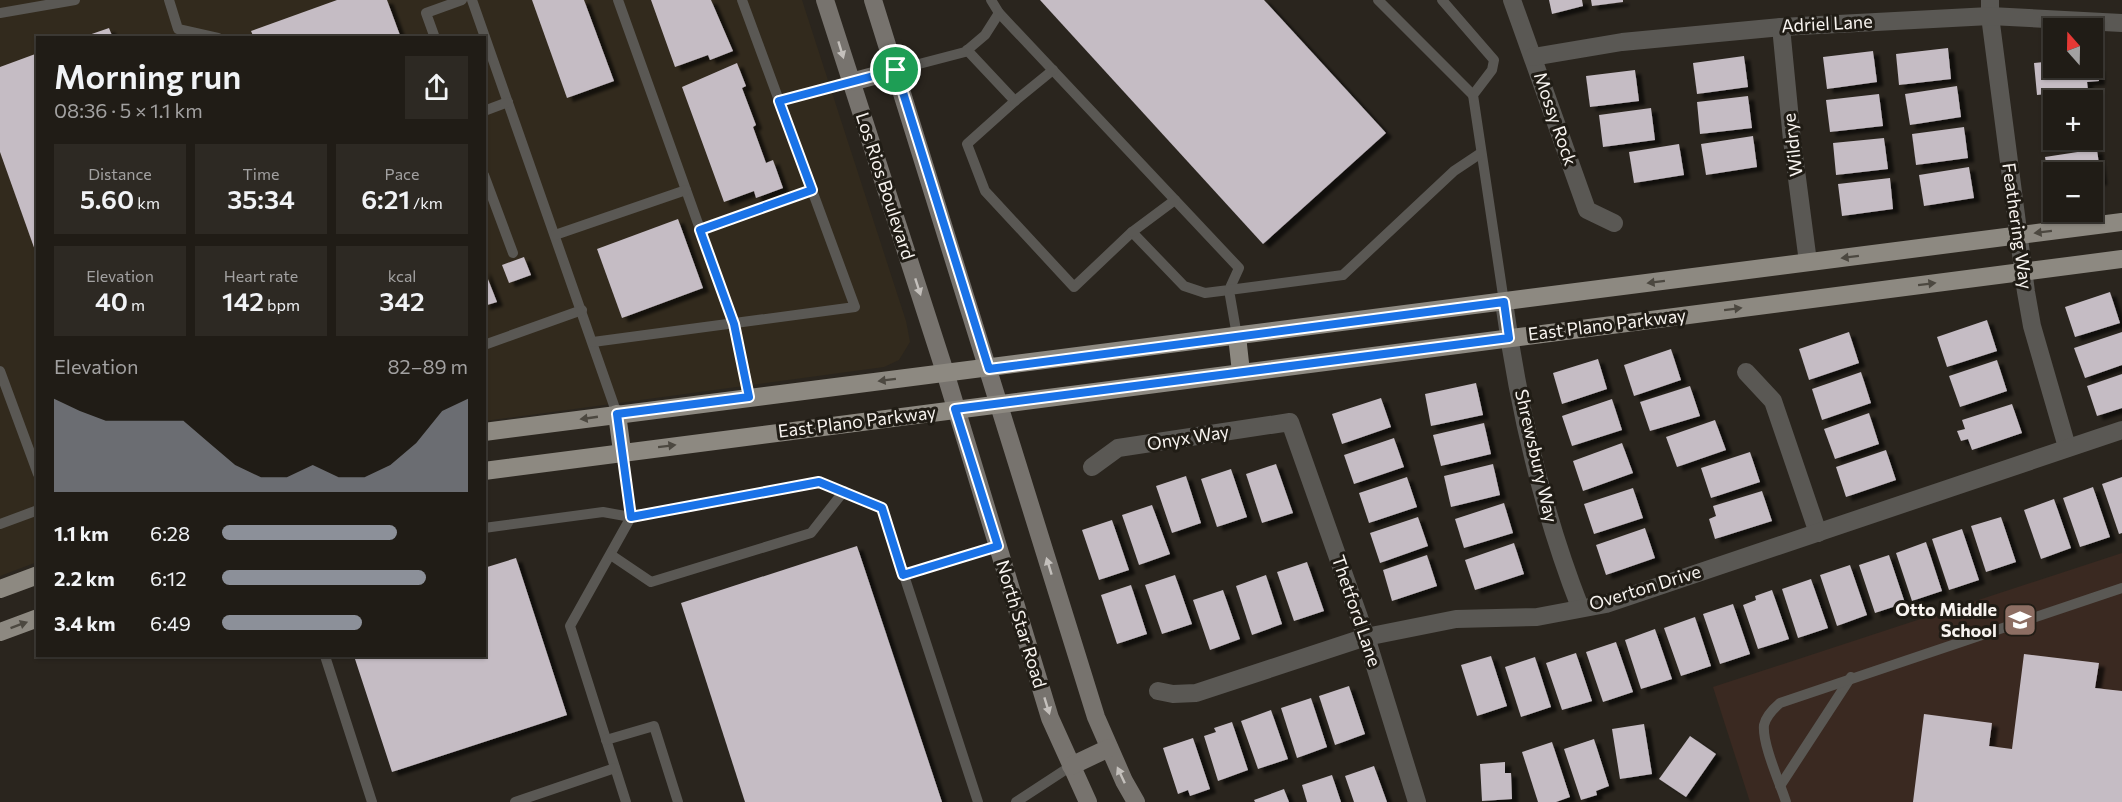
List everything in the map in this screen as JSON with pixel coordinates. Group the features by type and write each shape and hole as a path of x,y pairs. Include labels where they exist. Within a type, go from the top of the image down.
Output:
{"main road":[{"name":"Los Rios Boulevard","path":"825,0 945,372"},
{"path":"873,0 1096,717 1136,802"},
{"path":"851,82 896,70"},
{"name":"East Plano Parkway","path":"486,432 2122,222"},
{"name":"East Plano Parkway","path":"486,471 622,451 2122,259"},
{"path":"1237,336 1241,372"},
{"name":"North Star Road","path":"945,372 1050,718 1088,802"},
{"path":"617,414 622,451"},
{"path":"0,589 36,576"},
{"path":"0,632 36,619"},
{"path":"1071,766 1109,748"}],"street":[{"name":"Mossy Rock","path":"1512,0 1587,210 1614,223"},
{"name":"Adriel Lane","path":"1533,57 1622,42 1990,8 2122,23"},
{"name":"Feathering Way","path":"1990,8 2022,272 2032,326 2067,447"},
{"name":"Wildrye","path":"1781,27 1792,140 1808,262"},
{"name":"Shrewsbury Way","path":"1504,302 1509,338 1534,460 1560,556 1580,607"},
{"path":"1746,372 1773,400 1818,532"},
{"name":"Onyx Way","path":"1092,467 1118,448 1290,422"},
{"name":"Thetford Lane","path":"1290,422 1366,637 1417,802"},
{"name":"Overton Drive","path":"1158,691 1173,694 1196,693 1366,637 1456,619 1537,617 1580,607 1606,604 2122,430"}],"lane":[{"path":"0,13 75,0"},
{"path":"170,0 175,33 201,36"},
{"path":"434,36 426,13 462,0"},
{"path":"472,0 485,36"},
{"path":"618,0 734,324 749,397"},
{"path":"593,342 855,307 742,0"},
{"path":"990,0 999,13 1239,268 1229,291 1237,336"},
{"path":"1378,0 1473,95 1504,302"},
{"path":"1442,0 1494,60 1492,70 1473,95"},
{"path":"896,70 968,50 985,35 999,13"},
{"path":"486,40 617,414"},
{"path":"968,50 1015,100"},
{"path":"1053,70 1015,100 967,144 985,191 1074,287 1132,232 1175,200"},
{"path":"779,101 851,82"},
{"path":"486,110 508,102"},
{"path":"1132,232 1184,286 1205,293 1343,275 1454,171 1481,153"},
{"path":"486,180 513,253"},
{"path":"555,235 686,190"},
{"path":"700,230 812,190"},
{"path":"486,344 582,310"},
{"path":"0,371 36,469"},
{"path":"622,451 631,517 570,626 626,802"},
{"path":"486,528 603,512 631,517 819,482 882,508 978,802"},
{"path":"611,555 651,582 811,533 844,491"},
{"path":"0,524 36,511"},
{"path":"903,575 998,546"},
{"path":"1786,802 1765,737 1764,724 1770,712 1780,703 1793,696 2122,588"},
{"path":"325,657 372,802"},
{"path":"1780,786 1851,677"},
{"path":"606,740 654,726 678,802"},
{"path":"1016,802 1071,766"},
{"path":"515,802 615,768"}],"shaded area":[{"path":"0,0 802,0 906,321 910,342 899,360 884,367 486,421 486,36 36,36 36,562 0,576"},
{"name":"Otto Middle School","path":"2122,553 2122,802 1750,802 1713,687"}],"building":[{"path":"337,0 387,0 400,36 253,36 251,31"},
{"path":"532,0 584,0 614,81 567,98"},
{"path":"651,0 711,0 733,51 710,60 708,55 675,67"},
{"path":"1040,0 1264,0 1386,133 1263,244"},
{"path":"1549,0 1582,0 1583,6 1552,14"},
{"path":"1591,0 1623,0 1623,2 1592,6"},
{"path":"109,28 112,36 86,36"},
{"path":"1948,48 1951,79 1899,85 1896,54"},
{"path":"1873,51 1877,82 1827,89 1823,57"},
{"path":"36,54 36,253 0,152 0,67"},
{"path":"1744,56 1748,87 1697,94 1693,63"},
{"path":"2043,62 2043,78 2099,78 2099,81 2087,82 2088,90 2043,90 2043,94 2037,95 2034,63"},
{"path":"737,63 746,86 742,88 756,125 753,127 766,163 773,160 783,188 756,198 754,191 724,202 682,87"},
{"path":"1635,70 1639,101 1590,107 1586,76"},
{"path":"1957,86 1961,117 1910,125 1905,94"},
{"path":"1879,94 1883,126 1830,132 1826,100"},
{"path":"1748,96 1752,128 1700,134 1697,102"},
{"path":"1651,108 1655,140 1603,147 1599,115"},
{"path":"1964,127 1968,158 1916,165 1912,134"},
{"path":"1753,136 1757,167 1706,175 1701,144"},
{"path":"1884,138 1888,169 1836,175 1833,143"},
{"path":"1679,144 1684,175 1634,183 1629,152"},
{"path":"2097,150 2099,162 2046,162 2045,157"},
{"path":"1969,167 1974,198 1924,206 1919,175"},
{"path":"1890,178 1893,209 1842,216 1838,184"},
{"path":"678,219 703,288 622,318 597,249"},
{"path":"524,257 531,275 509,283 502,265"},
{"path":"486,274 497,302 486,305"},
{"path":"2110,292 2120,323 2075,337 2065,307"},
{"path":"1987,320 1997,351 1947,367 1937,337"},
{"path":"1849,332 1859,363 1809,380 1799,349"},
{"path":"2122,332 2122,365 2085,378 2074,348"},
{"path":"1671,349 1681,380 1634,396 1624,365"},
{"path":"1598,359 1607,389 1562,404 1553,373"},
{"path":"1997,360 2007,391 1960,407 1949,376"},
{"path":"1861,372 1871,403 1822,420 1812,389"},
{"path":"2122,374 2122,408 2097,416 2087,386"},
{"path":"1476,383 1483,415 1431,426 1425,394"},
{"path":"1690,386 1700,416 1650,431 1640,402"},
{"path":"1381,398 1391,427 1342,444 1332,414"},
{"path":"1612,399 1622,430 1572,446 1562,416"},
{"path":"2012,404 2022,433 1972,450 1968,439 1961,441 1957,431 1965,429 1962,420"},
{"path":"1869,413 1879,444 1835,459 1824,429"},
{"path":"1715,420 1726,450 1677,467 1666,437"},
{"path":"1484,423 1491,454 1441,466 1433,435"},
{"path":"1394,438 1404,467 1354,484 1344,455"},
{"path":"1622,443 1633,473 1583,491 1573,461"},
{"path":"1886,450 1896,480 1846,497 1836,467"},
{"path":"1750,452 1760,482 1711,498 1701,468"},
{"path":"1276,464 1293,513 1262,523 1246,474"},
{"path":"1493,464 1500,495 1451,507 1444,476"},
{"path":"1231,469 1247,517 1217,527 1201,479"},
{"path":"1186,476 1201,523 1172,533 1156,486"},
{"path":"1407,477 1417,507 1369,523 1359,493"},
{"path":"2122,477 2122,533 2119,534 2102,484"},
{"path":"2093,487 2110,537 2080,547 2063,498"},
{"path":"1633,488 1643,518 1594,534 1584,504"},
{"path":"1762,491 1772,521 1715,539 1709,519 1716,516 1713,506"},
{"path":"2054,499 2071,548 2041,559 2024,510"},
{"path":"1504,503 1513,533 1464,548 1455,519"},
{"path":"1152,505 1170,554 1139,565 1122,515"},
{"path":"1418,517 1428,546 1380,563 1370,533"},
{"path":"2001,517 2016,562 1986,572 1971,526"},
{"path":"1112,520 1129,570 1099,580 1082,530"},
{"path":"1645,528 1655,558 1606,575 1596,545"},
{"path":"1962,529 1979,580 1949,590 1932,539"},
{"path":"1926,542 1942,591 1912,601 1896,553"},
{"path":"1514,543 1524,574 1475,590 1465,560"},
{"path":"857,546 942,802 745,802 681,603"},
{"path":"1427,555 1437,586 1392,601 1383,570"},
{"path":"1889,555 1905,603 1875,613 1859,565"},
{"path":"516,558 567,715 392,772 354,657 486,657 486,567"},
{"path":"1307,562 1324,611 1294,621 1277,572"},
{"path":"1850,565 1867,615 1837,626 1820,575"},
{"path":"1175,575 1192,624 1162,634 1145,585"},
{"path":"1266,575 1282,624 1252,635 1236,586"},
{"path":"1811,579 1828,628 1798,638 1782,589"},
{"path":"1131,585 1147,634 1117,644 1101,595"},
{"path":"1223,590 1240,639 1210,650 1193,600"},
{"path":"1772,590 1789,639 1758,649 1743,605 1756,600 1755,596"},
{"path":"1733,604 1750,654 1720,664 1703,614"},
{"path":"1695,617 1711,666 1681,676 1664,628"},
{"path":"1655,629 1672,679 1641,689 1625,640"},
{"path":"1616,642 1633,692 1603,702 1586,652"},
{"path":"1576,653 1592,701 1562,710 1546,663"},
{"path":"2024,654 2099,663 2095,688 2122,691 2122,802 1913,802 1924,714 1992,723 1989,746 2012,749"},
{"path":"1491,656 1507,706 1477,716 1461,665"},
{"path":"1535,657 1551,707 1521,717 1505,667"},
{"path":"1349,686 1365,734 1335,745 1319,696"},
{"path":"1311,698 1327,747 1297,758 1281,708"},
{"path":"1271,710 1288,759 1258,769 1241,721"},
{"path":"1232,722 1248,770 1218,781 1204,736 1216,732 1214,728"},
{"path":"1644,724 1652,774 1620,779 1612,729"},
{"path":"1690,736 1716,754 1686,797 1659,779"},
{"path":"1193,738 1210,789 1190,796 1188,790 1178,794 1163,748"},
{"path":"1594,739 1609,786 1596,791 1597,795 1581,800 1564,749"},
{"path":"1552,742 1570,797 1556,802 1538,802 1522,752"},
{"path":"1505,762 1505,773 1511,773 1512,799 1482,801 1480,764"},
{"path":"1374,766 1387,802 1354,802 1345,776"},
{"path":"1332,775 1341,802 1307,802 1302,785"},
{"path":"1284,789 1289,802 1255,802 1254,800"}],"place":[{"name":"Otto Middle School","path":"2020,620"}],"route":[{"path":"896,70 989,369 1504,302 1509,338 955,409 998,546 903,575 882,508 819,482 631,517 617,414 749,397 734,324 700,230 812,190 779,101 896,70"}]}
